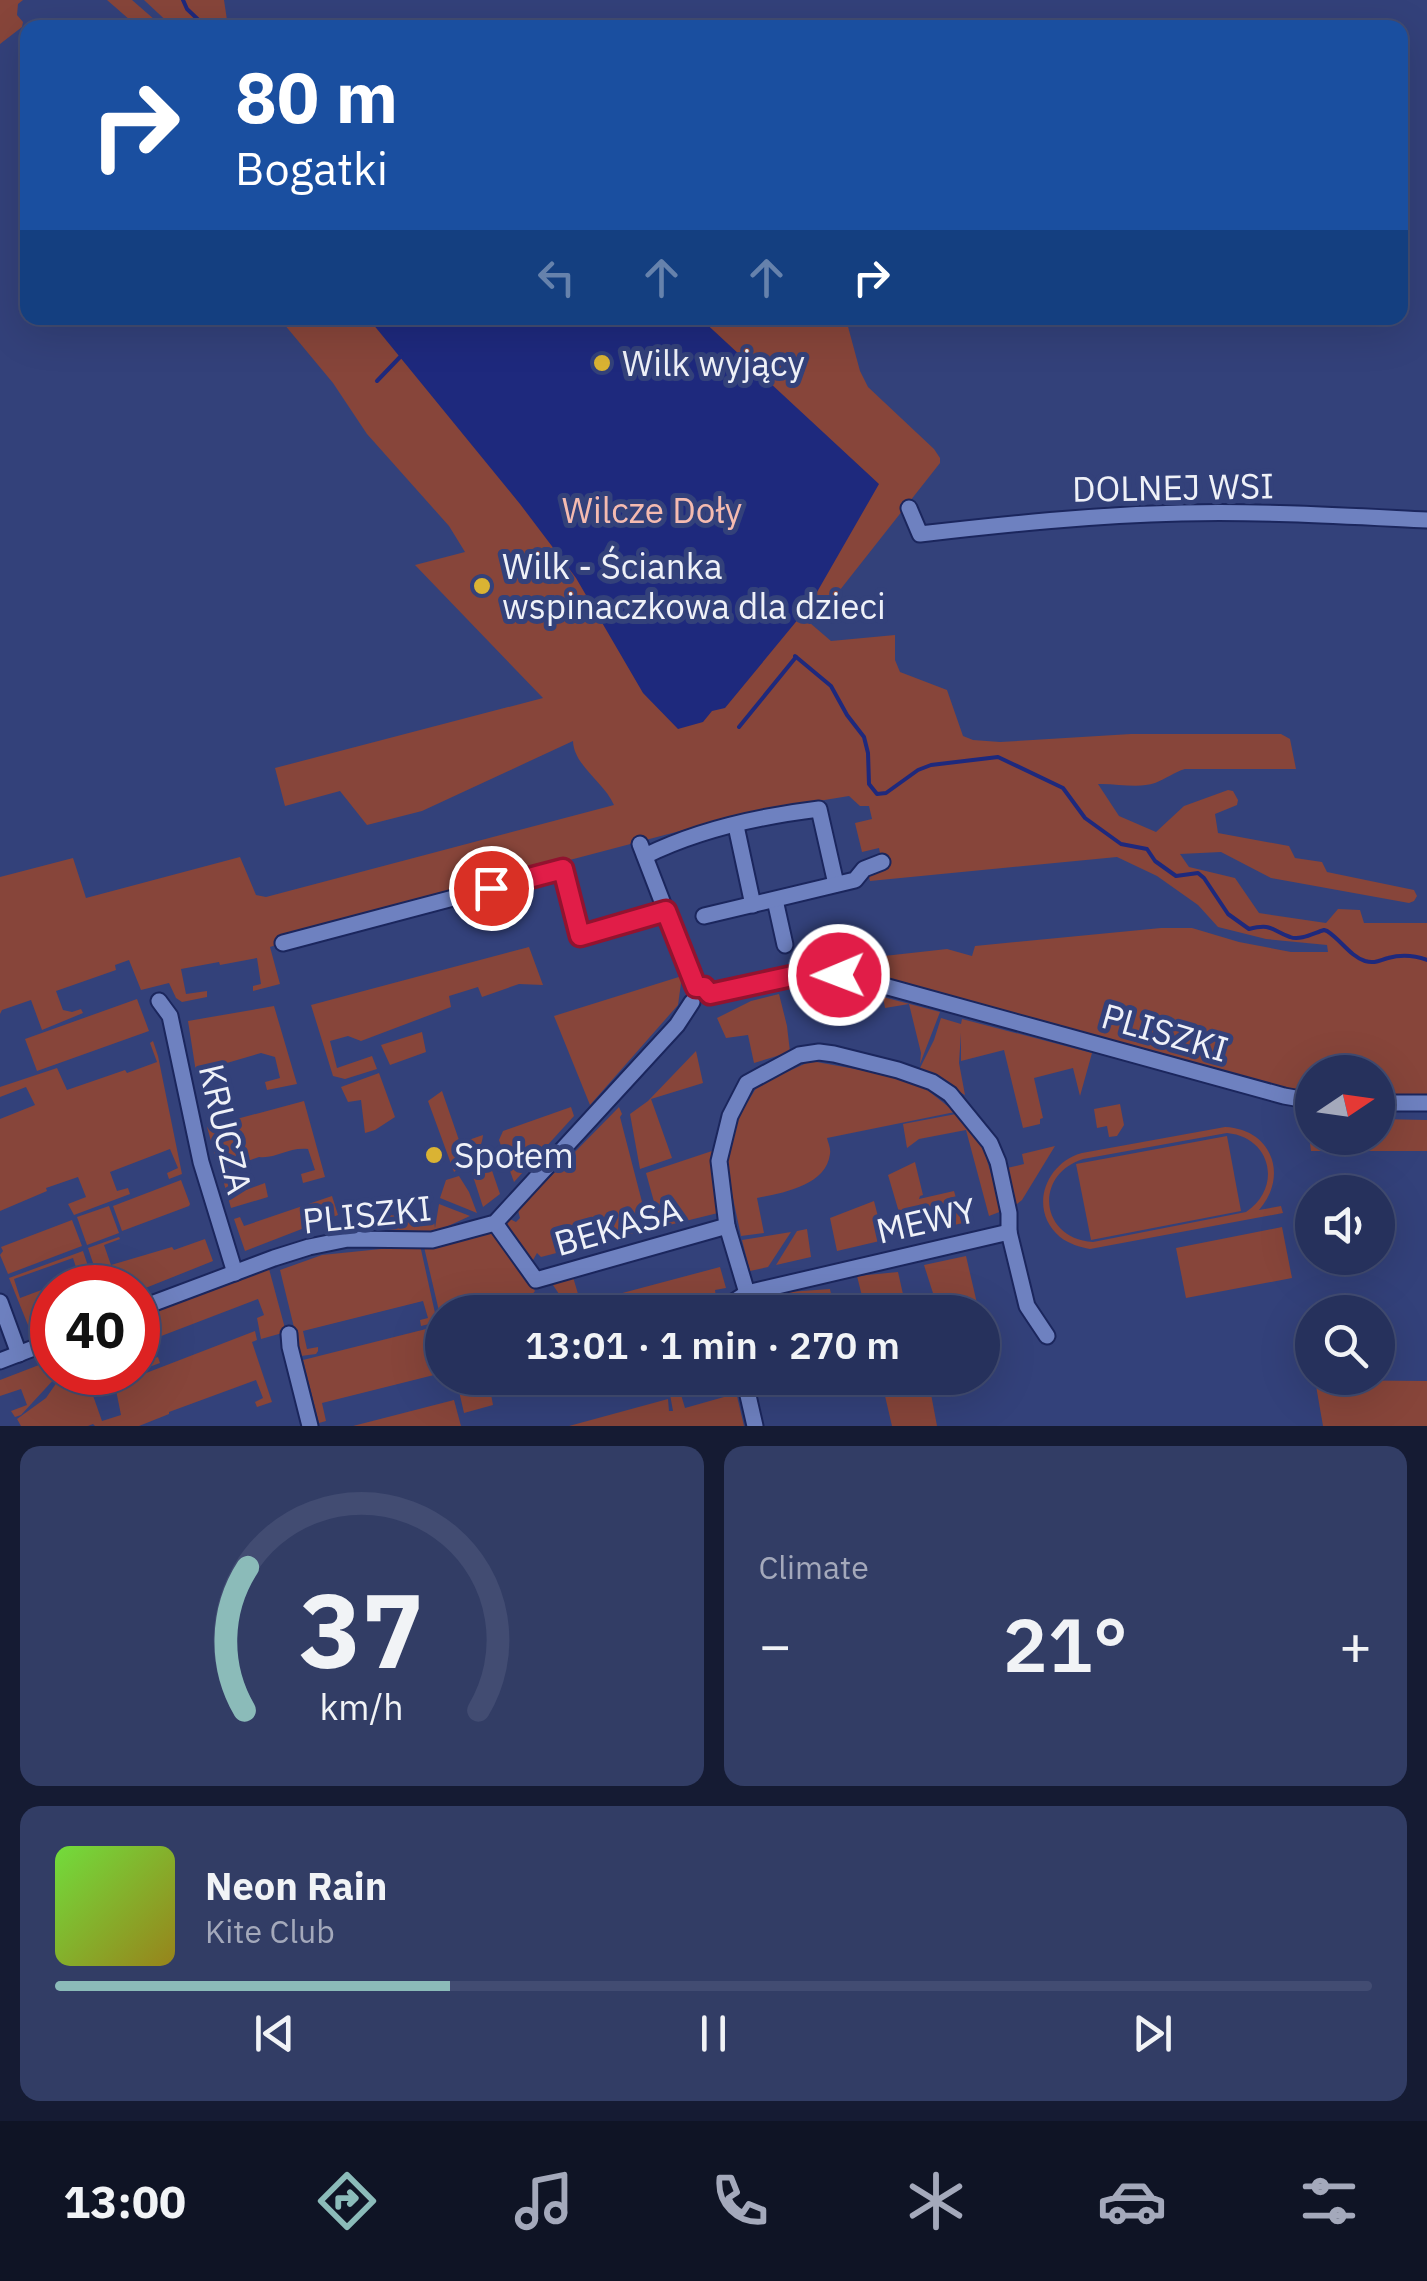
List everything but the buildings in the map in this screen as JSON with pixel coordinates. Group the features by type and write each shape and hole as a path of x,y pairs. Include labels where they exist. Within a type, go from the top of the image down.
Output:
{"street":[{"name":"DOLNEJ WSI","path":"909,508 920,534 1074,518 1181,513 1427,520"},
{"path":"495,1223 677,1025 699,994 642,850 782,814 819,809 836,884"},
{"path":"736,826 753,905"},
{"path":"704,916 855,880 864,869 882,862"},
{"path":"283,943 563,869 580,936 666,911"},
{"path":"775,900 785,946"},
{"name":"PLISZKI","path":"699,994 797,975 848,976 1295,1098"},
{"name":"KRUCZA","path":"159,1001 170,1016 200,1162 235,1273"},
{"name":"BEKASA","path":"747,1292 727,1226 719,1161 730,1116 747,1083 800,1055 819,1052 917,1076 950,1094 990,1143 1009,1213 1009,1232"},
{"path":"1395,1103 1427,1103"},
{"name":"PLISZKI","path":"160,1302 310,1246 348,1239 432,1240 495,1223"},
{"name":"BEKASA","path":"495,1223 536,1280 727,1226"},
{"name":"MEWY","path":"747,1292 1009,1232 1027,1306 1047,1336"},
{"path":"743,1295 747,1292"},
{"path":"0,1302 19,1354"},
{"path":"289,1334 310,1426"},
{"path":"0,1361 30,1350"},
{"path":"748,1395 755,1426"}],"green space":[{"path":"0,0 23,0 18,4 20,29 0,44"},
{"path":"107,0 132,0 155,20 130,20"},
{"path":"144,0 224,0 227,20 165,20"},
{"name":"Wilcze Doły","path":"285,325 848,325 868,387 934,449 940,463 810,623 831,641 895,635 895,660 900,672 947,690 963,736 973,740 1000,742 1131,734 1281,734 1290,739 1296,769 1185,769 1148,785 1098,784 1119,816 1156,832 1184,806 1233,791 1237,805 1215,814 1218,833 1289,846 1295,858 1322,862 1327,872 1414,890 1417,896 1409,903 1271,878 1221,852 1180,854 1189,867 1235,878 1259,913 1326,923 1338,909 1360,910 1364,923 1427,923 1427,1096 1395,1095 1395,1055 1295,1055 1295,1091 865,973 866,958 947,949 972,956 975,946 1161,928 1192,928 1291,952 1328,952 1327,945 1266,939 1218,927 1198,905 1157,876 1117,857 870,881 868,873 883,868 879,848 862,852 855,823 872,819 869,806 860,806 849,796 752,812 278,937 279,944 270,947 280,984 253,991 253,986 261,984 257,958 181,969 186,994 207,991 207,997 182,1002 169,983 141,990 129,960 115,965 116,970 56,991 63,1010 81,1009 83,1013 42,1030 31,1000 0,1014 0,877 73,858 86,898 240,857 256,895 266,897 614,805 578,758 573,741 422,811 367,825 340,791 285,806 275,768 543,698 415,565 465,552 449,526 367,434 333,383"},
{"path":"529,947 543,985 519,984 482,997 478,987 449,996 451,1007 361,1041 348,1036 330,1041 337,1068 372,1056 377,1069 345,1079 333,1076 311,1005"},
{"path":"682,976 678,1005 590,1105 554,1016"},
{"path":"779,994 790,1052 754,1063 748,1035 726,1038 717,1018 751,1001"},
{"path":"883,997 940,1012 920,1064 909,1004 885,1008"},
{"path":"137,999 149,1031 37,1071 25,1039"},
{"path":"274,1006 297,1084 267,1090 265,1082 280,1078 275,1057 261,1053 196,1072 188,1021"},
{"path":"941,1018 961,1024 962,1019 1092,1053 1080,1096 1073,1068 1034,1078 1043,1118 1040,1124 1023,1128 1004,1050 961,1061 961,1033 959,1063 965,1095 919,1070"},
{"path":"422,1032 426,1052 390,1065 381,1045"},
{"path":"153,1041 182,1174 169,1179 167,1173 178,1168 170,1149 110,1172 117,1191 128,1188 130,1194 74,1215 68,1204 86,1197 78,1177 0,1211 0,1119 35,1105 26,1087 0,1097 0,1087 57,1068 67,1090 125,1070 127,1073 157,1062 150,1043"},
{"path":"696,1051 703,1083 651,1099 672,1158 640,1169 630,1114 648,1101"},
{"path":"811,1061 921,1085 955,1112 827,1138 830,1154 820,1174 801,1186 757,1198 764,1233 741,1236 728,1160 736,1121 758,1085"},
{"path":"379,1073 395,1117 365,1133 361,1100 348,1102 341,1087"},
{"path":"442,1091 460,1143 483,1135 477,1152 454,1172 428,1101"},
{"path":"304,1101 325,1177 303,1183 301,1174 315,1170 308,1149 259,1157 226,1169 233,1189 246,1190 265,1183 268,1197 231,1208 219,1166 222,1164 219,1154 215,1155 207,1127"},
{"path":"1120,1104 1124,1125 1117,1136 1109,1137 1107,1126 1097,1128 1094,1109"},
{"path":"571,1107 574,1116 514,1182 499,1140 503,1131"},
{"path":"619,1107 649,1229 541,1257 537,1253 528,1269 498,1228 510,1219 516,1222 520,1218 518,1210"},
{"path":"956,1114 983,1147 1002,1211 989,1216 966,1130 919,1139 907,1148 903,1124"},
{"path":"1395,1119 1427,1120 1427,1151 1395,1151"},
{"path":"1225,1127 1241,1130 1264,1145 1274,1169 1268,1197 1259,1210 1281,1206 1283,1213 1090,1249 1078,1246 1060,1237 1050,1226 1043,1201 1050,1177 1058,1167 1082,1153","holes":["1227,1133 1242,1137 1262,1153 1268,1177 1258,1202 1246,1212 1093,1242 1075,1238 1053,1219 1049,1205 1056,1178 1083,1159"]},
{"path":"1227,1136 1241,1211 1091,1240 1076,1164"},
{"path":"1055,1146 1022,1200 1013,1207 1007,1168 1024,1164 1022,1154"},
{"path":"712,1151 722,1212 661,1227 646,1173"},
{"path":"487,1156 500,1194 483,1207 472,1173"},
{"path":"915,1162 923,1195 919,1199 954,1191 963,1223 906,1236 888,1175"},
{"path":"459,1176 477,1213 440,1198 446,1180"},
{"path":"181,1180 189,1206 122,1231 113,1206"},
{"path":"332,1196 338,1215 245,1251 234,1219 240,1217 244,1226"},
{"path":"874,1201 884,1240 837,1251 830,1218"},
{"path":"439,1204 470,1216 435,1232 382,1229 375,1213 434,1221 435,1228"},
{"path":"109,1206 119,1233 87,1245 77,1217"},
{"path":"72,1220 82,1246 8,1274 1,1247"},
{"path":"1282,1227 1292,1278 1186,1298 1176,1248"},
{"path":"807,1229 811,1257 776,1265 797,1231"},
{"path":"492,1230 535,1291 532,1295 435,1295 424,1247"},
{"path":"791,1232 768,1267 750,1271 742,1240"},
{"path":"120,1239 104,1245 111,1265 94,1265 88,1248"},
{"path":"205,1239 213,1261 160,1282 160,1265 111,1265"},
{"path":"420,1245 431,1295 425,1295 425,1308 423,1301 303,1331 307,1349 318,1347 318,1351 301,1356 280,1270 322,1255"},
{"path":"83,1251 88,1265 75,1265 73,1258 45,1265"},
{"path":"966,1256 975,1295 934,1295 924,1265"},
{"path":"720,1267 726,1288 715,1290 716,1295 615,1295"},
{"path":"269,1269 286,1332 261,1339 257,1318 264,1315 258,1299 160,1336 160,1310"},
{"path":"30,1270 14,1279 20,1298 30,1294 30,1330 9,1278"},
{"path":"898,1272 903,1295 862,1295 857,1276"},
{"path":"573,1277 578,1295 560,1295 551,1282"},
{"path":"830,1289 831,1295 789,1295 788,1292"},
{"path":"425,1329 425,1377 322,1403 326,1421 319,1423 303,1360"},
{"path":"255,1331 257,1340 252,1342 272,1402 257,1407 255,1402 263,1398 256,1380 139,1426 21,1426 17,1419 48,1395 93,1395 102,1421 121,1415 117,1395 160,1395 160,1368"},
{"path":"30,1368 30,1395 39,1395 15,1417 11,1411 27,1405 21,1389 0,1396 0,1380"},
{"path":"1395,1381 1427,1381 1427,1426 1323,1426 1318,1395 1395,1395"},
{"path":"460,1395 491,1395 493,1405 464,1413"},
{"path":"670,1395 681,1395 685,1408 737,1396 744,1426 569,1426 668,1399 669,1411 673,1411"},
{"path":"885,1395 931,1395 937,1426 892,1426"},
{"path":"454,1400 461,1426 353,1426"}],"shaded area":[{"path":"374,325 708,325 879,484 809,606 725,708 712,711 703,722 678,729 643,693 576,578"}],"waterway":[{"path":"183,0 199,20"},
{"path":"377,381 401,356"},
{"path":"795,656 831,686 864,737 869,784 877,794 886,793 931,765 998,757 1063,788 1085,818 1121,844 1147,849 1155,861 1176,876 1198,873 1228,914 1249,929 1267,927 1294,938 1324,930 1365,961 1403,956 1427,960"},
{"path":"739,727 796,657"}],"place":[{"name":"Wilk wyjący","path":"602,363"},
{"name":"Wilk - Ścianka wspinaczkowa dla dzieci","path":"482,586"},
{"name":"Społem","path":"434,1155"}],"route":[{"path":"491,888 563,869 580,936 666,911 696,987 707,988 710,994 797,975 839,975"}]}
